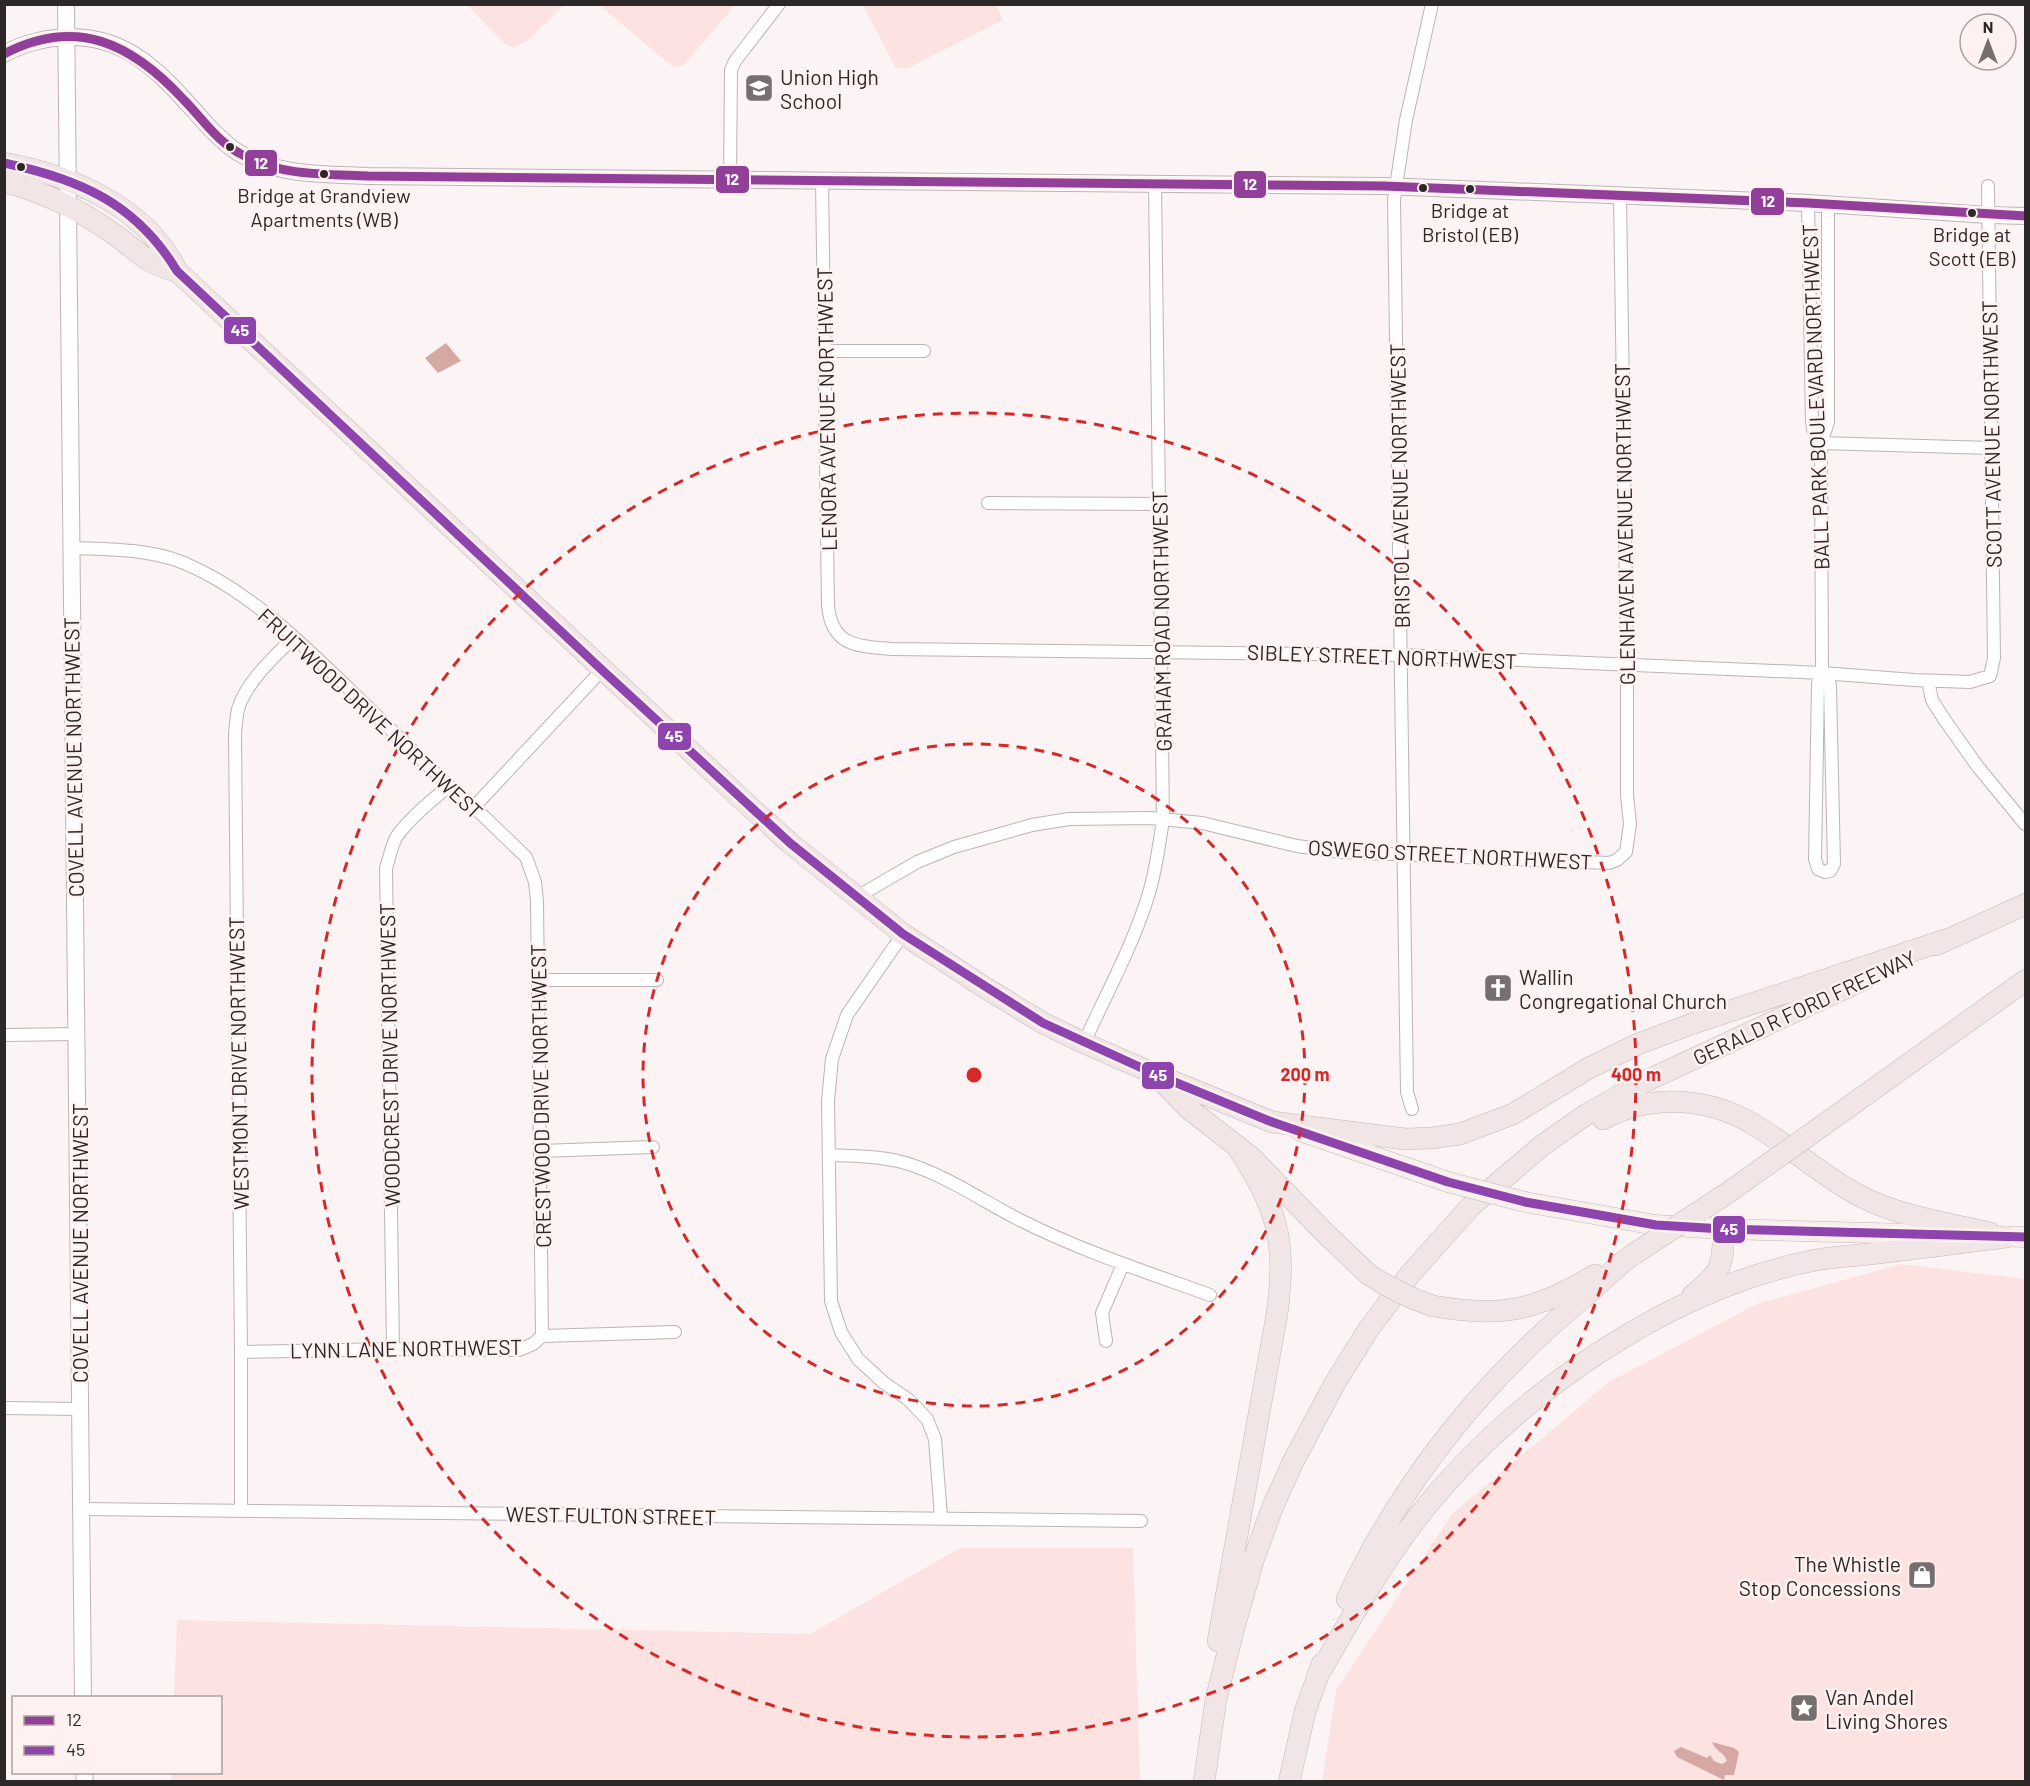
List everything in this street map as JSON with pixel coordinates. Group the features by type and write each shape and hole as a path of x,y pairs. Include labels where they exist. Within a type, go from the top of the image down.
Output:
{"highway":[{"path":"4,163 87,187 142,225 162,245 177,271 603,670 782,836 903,934 1043,1023 1155,1074 1272,1122 1405,1139 1460,1134 1513,1114 1589,1068 1638,1044 1694,1023 1948,939"},
{"path":"4,182 51,198 115,235 161,268 177,271"},
{"name":"GERALD R FORD FREEWAY","path":"1204,1780 1216,1699 1253,1560 1273,1506 1294,1460 1335,1383 1368,1330 1434,1245 1472,1205 1544,1144 1587,1114 1646,1081 2025,904"},
{"path":"1155,1074 1189,1109 1251,1157 1368,1274 1408,1297 1433,1306 1484,1312 1515,1310 1544,1302 1631,1256 1728,1192 2025,980"},
{"path":"1512,1171 1540,1158 1592,1124 1614,1113 1640,1104 1671,1101 1692,1103 1730,1112 1755,1125 1845,1187 1874,1203 1904,1213 2015,1237"},
{"path":"1204,1780 1201,1736 1281,1282 1282,1255 1276,1221 1266,1193 1236,1145"},
{"path":"1676,1309 1717,1274 1724,1250 1723,1229"},
{"path":"1317,1677 1370,1584 1430,1501 1480,1448 1534,1398 1605,1348 1676,1309 1741,1281 1817,1260 2015,1237"},
{"path":"1289,1782 1303,1721 1328,1642 1376,1542 1432,1455 1459,1420 1510,1364 1543,1332 1631,1256"}],"main road":[{"name":"COVELL AVENUE NORTHWEST","path":"66,4 83,1696"},
{"path":"4,54 39,42 67,37 101,40 115,44 138,56 177,92 221,141 251,159 280,169 305,173 368,176 1396,186 1808,203 2025,216"},
{"path":"1272,1122 1448,1182 1525,1202 1656,1226 2015,1237"}],"street":[{"path":"730,179 731,70 735,61 779,4"},
{"name":"BRISTOL AVENUE NORTHWEST","path":"1412,1109 1407,1092 1394,200 1406,120 1430,5"},
{"name":"LENORA AVENUE NORTHWEST","path":"822,180 828,606 829,619 838,635"},
{"name":"GRAHAM ROAD NORTHWEST","path":"1084,1043 1123,962 1149,893 1163,820 1155,184"},
{"name":"SCOTT AVENUE NORTHWEST","path":"1984,679 1990,676 1994,658 1988,186"},
{"name":"GLENHAVEN AVENUE NORTHWEST","path":"1620,196 1627,795 1630,824 1626,852"},
{"name":"BALL PARK BOULEVARD NORTHWEST","path":"1808,203 1812,422 1813,429 1821,443 1822,673 1818,685 1815,859 1818,869 1826,872 1830,871 1834,864 1830,687 1829,680 1822,673"},
{"path":"1828,204 1828,422 1821,443 1991,448"},
{"path":"826,351 924,351"},
{"path":"988,503 1160,504"},
{"name":"FRUITWOOD DRIVE NORTHWEST","path":"71,548 117,550 182,562 209,575 246,598 294,637 526,857"},
{"name":"SIBLEY STREET NORTHWEST","path":"838,635 858,645 891,649 1401,655 1822,673 1928,681 1970,682 1984,679"},
{"name":"WESTMONT DRIVE NORTHWEST","path":"241,1510 235,734 239,705 253,682 294,637"},
{"path":"474,807 603,670"},
{"path":"1928,681 1932,700 1944,719 1978,767 2025,824"},
{"name":"WOODCREST DRIVE NORTHWEST","path":"393,1349 386,868 397,836 429,802 449,786"},
{"name":"OSWEGO STREET NORTHWEST","path":"858,897 917,862 954,847 1032,825 1069,819 1150,818 1202,823 1297,846 1340,852 1609,863 1617,860 1626,852"},
{"name":"CRESTWOOD DRIVE NORTHWEST","path":"526,857 535,882 541,1151 542,1336"},
{"path":"903,934 847,1015 838,1035 832,1059 828,1101 831,1301 841,1332 858,1359 884,1383 909,1400 927,1419 935,1439 941,1517"},
{"path":"538,980 657,980"},
{"path":"4,1035 77,1034"},
{"path":"541,1151 653,1147"},
{"path":"829,1155 870,1156 903,1163 945,1178 1022,1221 1123,1264 1210,1295"},
{"path":"1106,1341 1102,1313 1123,1264"},
{"name":"LYNN LANE NORTHWEST","path":"241,1352 393,1349 519,1350 533,1344 542,1336 675,1332"},
{"path":"4,1408 80,1409"},
{"name":"WEST FULTON STREET","path":"81,1509 1141,1521"}],"shaded area":[{"path":"467,5 564,5 527,41 514,48 504,43"},
{"path":"599,5 735,5 684,65 673,67"},
{"path":"863,5 996,5 1003,20 902,69 895,67"},
{"path":"446,343 461,361 438,373 425,358"},
{"path":"1901,1264 2025,1279 2025,1781 1322,1782 1336,1691 1452,1514 1609,1382 1757,1304"},
{"path":"960,1548 1133,1548 1140,1781 171,1781 171,1774 222,1774 222,1696 174,1696 177,1620 810,1634"},
{"path":"1712,1742 1734,1748 1739,1752 1734,1775 1725,1775 1724,1780 1677,1757 1674,1751 1681,1747 1707,1758 1710,1755 1714,1761 1722,1764 1727,1761"}],"transit line":[{"name":"12","path":"4,54 31,43 56,37 79,37 102,42 144,63 164,80 216,135 239,153 269,166 318,174 1384,186 1808,203 2026,216"},
{"name":"45","path":"4,163 31,169 81,186 124,211 161,247 177,271 790,843 903,934 1043,1023 1155,1074 1272,1122 1448,1182 1525,1202 1656,1225 1723,1229 2026,1237"}],"place":[{"name":"Union High School","path":"759,88"},
{"name":"Bridge at Grandview Apartments (WB)","path":"324,174"},
{"name":"Bridge at Bristol (EB)","path":"1470,189"},
{"name":"Bridge at Scott (EB)","path":"1972,213"},
{"name":"Wallin Congregational Church","path":"1498,988"},
{"name":"The Whistle Stop Concessions","path":"1922,1575"},
{"name":"Van Andel Living Shores","path":"1804,1708"}]}
